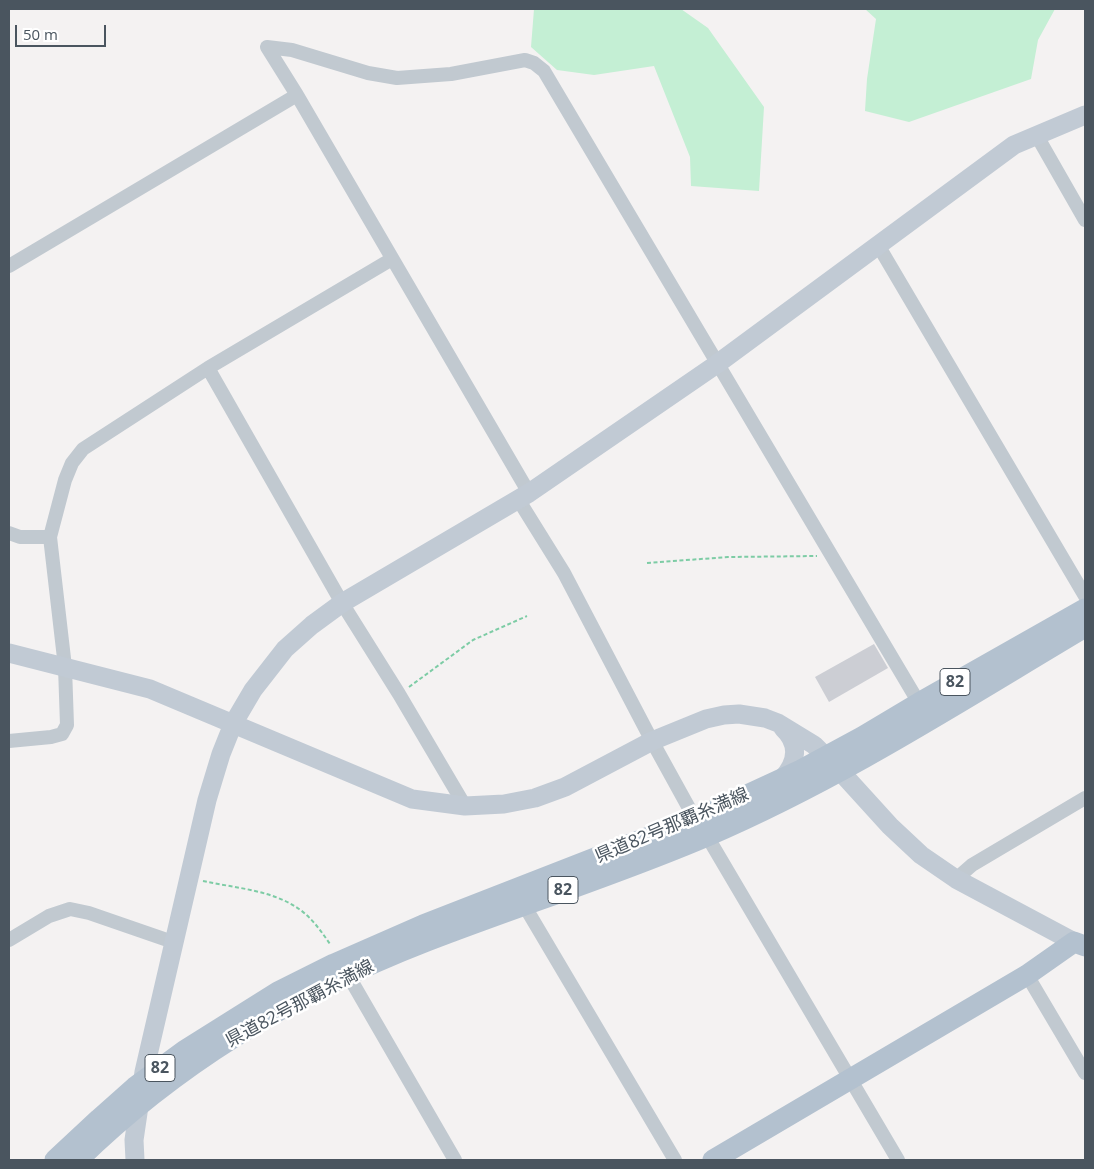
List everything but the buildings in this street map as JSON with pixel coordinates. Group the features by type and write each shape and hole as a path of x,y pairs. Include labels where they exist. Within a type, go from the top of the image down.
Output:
{"main road":[{"name":"県道82号那覇糸満線","path":"78,1160 110,1130 177,1075 334,964 423,925 813,786 833,764 920,703 1085,609"},
{"name":"県道82号那覇糸満線","path":"55,1160 117,1103 167,1063 201,1040 282,1000 348,975 425,942 524,905 701,827 782,779 833,764 1085,627"},
{"path":"713,1160 1080,944"}],"street":[{"path":"898,1160 652,741 425,312 267,47 292,50 368,73 397,78 451,74 525,60 534,63 544,72 920,703"},
{"path":"9,266 297,95"},
{"path":"134,1160 134,1140 144,1072 207,800 221,754 233,724 254,690 285,649 312,625 342,603 523,496 717,364 1014,146 1085,115"},
{"path":"1037,136 1085,220"},
{"path":"878,245 1085,596"},
{"path":"9,741 52,737 62,734 67,725 65,667 50,537 64,480 72,464 83,449 208,368 392,259"},
{"path":"208,368 342,603 399,694 465,806"},
{"path":"9,533 20,537 50,537"},
{"path":"9,653 150,690 412,799 465,806 504,804 535,798 565,787 652,741 687,726 724,715 739,714 765,718 778,723 806,740 833,764 890,826 921,855 956,879 1080,944"},
{"path":"778,723 791,736 795,746 792,765 782,779"},
{"path":"956,879 972,865 1085,798"},
{"path":"524,905 675,1160"},
{"path":"9,940 49,916 70,909 89,913 173,942"},
{"path":"348,975 454,1160"},
{"path":"1027,975 1085,1073"}],"path":[{"path":"647,563 728,557 831,555"},
{"path":"399,694 473,640 527,616"},
{"path":"188,878 280,898 300,910 318,927 330,944"}],"green space":[{"path":"534,9 681,9 708,28 764,107 759,191 691,186 690,157 654,66 594,75 557,70 531,47"},
{"path":"865,9 1055,9 1038,40 1031,79 909,122 865,111 867,79 876,19"}]}
